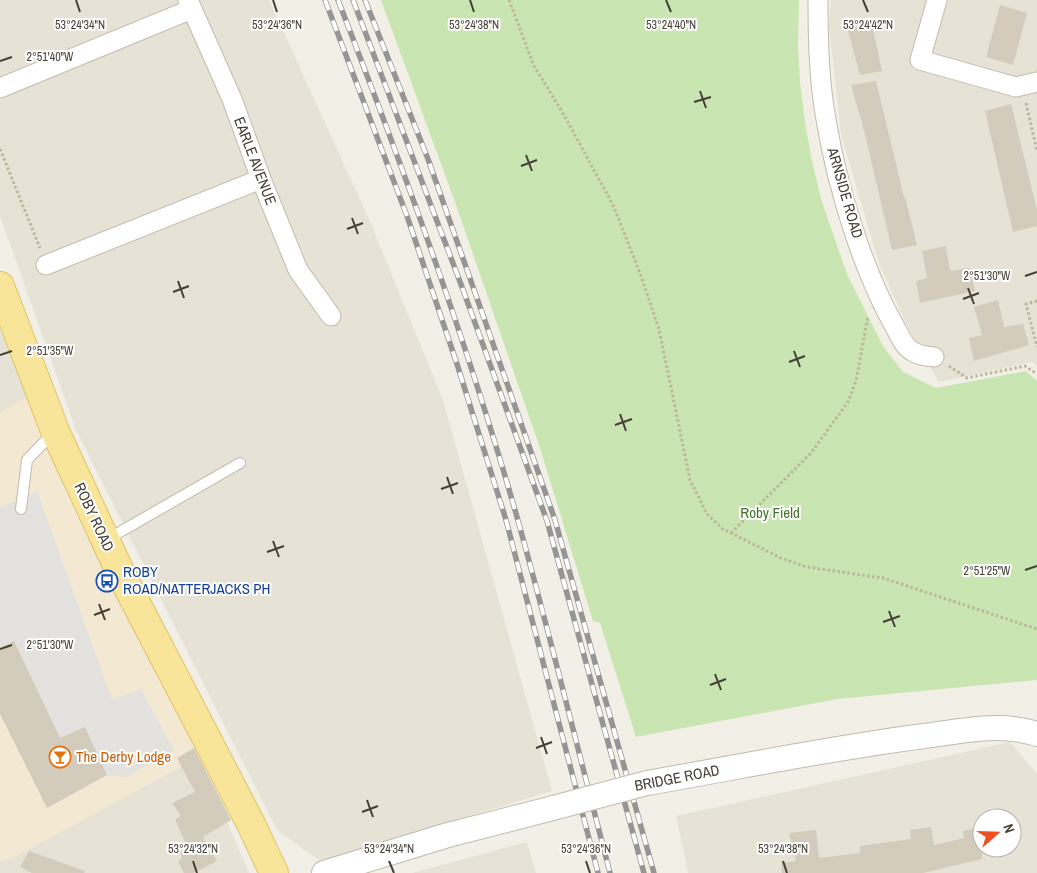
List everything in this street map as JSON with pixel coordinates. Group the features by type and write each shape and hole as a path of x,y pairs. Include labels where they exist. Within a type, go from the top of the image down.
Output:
{"main road":[{"name":"ROBY ROAD","path":"3,302 55,431 105,541 251,824 274,873"}],"street":[{"name":"ARNSIDE ROAD","path":"818,0 818,56 826,124 833,159 860,247 882,302 910,351 921,356 934,357"},
{"path":"936,0 920,60 1016,86 1029,84"},
{"path":"0,88 190,4"},
{"name":"EARLE AVENUE","path":"190,4 232,99 261,179 298,270 331,316"},
{"path":"46,265 261,179"},
{"name":"BRIDGE ROAD","path":"324,873 448,835 647,783 883,741 971,730 1006,728 1037,734"}],"lane":[{"path":"21,509 27,460 55,431"},
{"path":"105,541 240,463"}],"path":[{"path":"509,0 534,66 564,115 614,207 641,276 659,329 690,480 707,514 731,533 781,558 806,567 883,578 1037,629"},
{"path":"1029,84 1037,151"},
{"path":"0,149 46,265"},
{"path":"1037,301 1026,304 1037,347"},
{"path":"731,533 811,453 848,402 856,381 869,307 882,302"},
{"path":"934,357 967,378 1025,366 1037,374"}],"shaded area":[{"path":"0,0 269,0 369,219 443,400 552,791 320,861 277,830 76,430 0,216"},
{"path":"831,0 1037,0 1037,366 1032,362 939,382 914,341 879,264 841,135 829,25"},
{"path":"0,330 27,397 0,413"},
{"path":"27,397 68,498 199,757 12,858 0,862 0,413"},
{"path":"37,491 112,700 141,689 174,751 126,777 107,775 85,727 60,738 14,641 0,648 0,508"},
{"path":"1010,742 1037,774 1037,873 688,873 676,816"},
{"path":"199,757 249,873 0,873 0,862 12,858"},
{"path":"527,842 536,873 412,873"}],"green space":[{"name":"Roby Field","path":"381,0 799,0 798,44 800,82 812,161 821,199 847,274 883,346 903,372 936,388 1026,371 1037,381 1037,680 837,699 636,737 600,623 593,621 540,448 455,202"}],"building":[{"path":"1000,5 1027,13 1013,65 986,57"},
{"path":"871,20 882,71 860,75 847,27"},
{"path":"876,81 917,245 892,250 865,134 851,85"},
{"path":"1011,104 1037,210 1037,226 1013,232 985,111"},
{"path":"946,246 950,271 970,268 975,291 920,303 916,281 927,278 922,251"},
{"path":"998,300 1004,327 1023,324 1029,345 974,361 969,338 982,335 974,307"},
{"name":"The Derby Lodge","path":"14,641 60,738 85,727 107,775 47,808 0,714 0,648"},
{"path":"194,748 231,820 203,837 217,861 193,873 184,873 178,861 182,858 180,852 187,847 175,819 181,816 172,803 195,792 177,758"},
{"path":"931,827 934,845 964,838 963,831 972,829 972,858 982,859 923,873 782,873 781,863 796,861 789,833 816,830 819,858 860,853 860,846 911,839 910,830"},
{"path":"29,851 85,871 84,873 32,873 20,867"}],"railway":[{"path":"325,0 407,216 457,364 506,520 598,873"},
{"path":"338,0 434,257 498,452 541,606 610,873"},
{"path":"353,0 462,287 547,521 644,873"},
{"path":"365,0 428,159 555,520 654,873"}],"place":[{"name":"ROBY ROAD/NATTERJACKS PH","path":"107,581"},
{"name":"The Derby Lodge","path":"60,757"}]}
